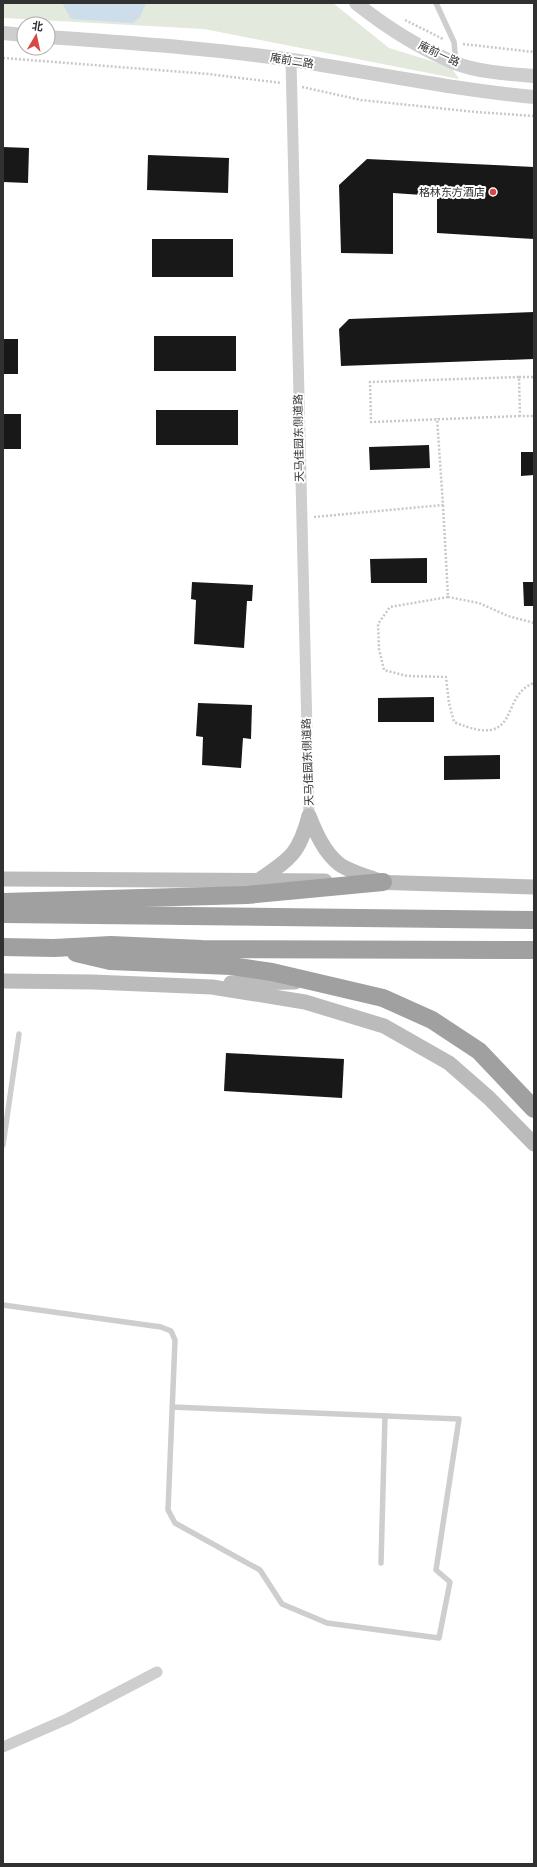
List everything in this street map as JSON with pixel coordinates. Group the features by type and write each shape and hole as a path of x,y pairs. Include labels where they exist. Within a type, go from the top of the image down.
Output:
{"highway":[{"path":"3,902 247,895 383,882"},
{"path":"3,914 534,920"},
{"path":"3,947 54,948 231,966 272,972 383,998 432,1020 479,1051 534,1109"},
{"path":"110,953 202,948 534,950"}],"main road":[{"path":"258,880 286,862 297,851 304,838 309,816"},
{"path":"309,816 318,837 328,852 339,864 383,882"},
{"path":"3,879 258,880 534,887"},
{"path":"3,981 212,987 305,1002 384,1026 450,1063 489,1098 534,1144"},
{"path":"182,986 266,982 322,983"}],"street":[{"name":"庵前一路","path":"356,3 381,23 402,36 456,63 502,73 534,76"},
{"path":"3,33 16,34"},
{"name":"庵前二路","path":"56,38 170,46 291,60 442,86 534,97"},
{"name":"天马佳园东侧道路","path":"291,60 309,816"},
{"path":"3,1747 67,1719 157,1672"}],"lane":[{"path":"436,3 454,42 456,63"},
{"path":"3,1145 19,1034"},
{"path":"3,1305 162,1327 171,1331 175,1340 172,1407 168,1510 175,1523 260,1570 282,1604 327,1623 439,1638 450,1582 436,1570 459,1419 172,1407"},
{"path":"381,1563 385,1416"}],"path":[{"path":"3,58 202,73 291,85 361,100 476,112 534,116"},
{"path":"519,377 520,416"},
{"path":"534,377 370,382 371,422 437,418 534,416"},
{"path":"437,418 448,597"},
{"path":"301,518 443,506"},
{"path":"534,623 508,616 479,603 448,597 390,607 378,624 379,649 384,670 407,676 446,678 449,703 454,722 473,730 494,730 508,719 519,694 529,685 534,683"}],"shaded area":[{"path":"3,3 333,3 389,48 451,67 459,79 204,29 56,21 56,16 16,16 16,19 3,18"}],"water":[{"path":"62,3 146,3 140,17 133,23 71,19"}],"building":[{"path":"3,147 29,148 28,183 3,182"},
{"path":"148,155 229,158 228,193 147,190"},
{"path":"367,159 534,167 534,239 437,233 437,196 393,193 393,254 341,253 339,185"},
{"path":"152,239 233,239 233,277 152,277"},
{"path":"534,312 534,359 341,366 339,329 349,319"},
{"path":"154,336 236,336 236,371 154,371"},
{"path":"3,339 18,339 18,374 3,374"},
{"path":"156,410 238,410 238,445 156,445"},
{"path":"3,414 21,414 21,449 3,449"},
{"path":"429,445 430,468 370,470 369,447"},
{"path":"521,452 534,452 534,475 521,476"},
{"path":"427,558 427,583 371,583 370,559"},
{"path":"192,582 253,585 252,601 247,601 244,648 194,644 196,600 191,599"},
{"path":"523,582 534,582 534,606 524,606"},
{"path":"434,697 434,722 378,722 378,698"},
{"path":"198,703 252,705 251,739 243,738 241,768 202,765 203,737 196,736"},
{"path":"500,755 500,779 444,780 444,756"},
{"path":"226,1053 344,1059 342,1098 224,1091"}],"place":[{"name":"格林东方酒店","path":"493,192"}]}
